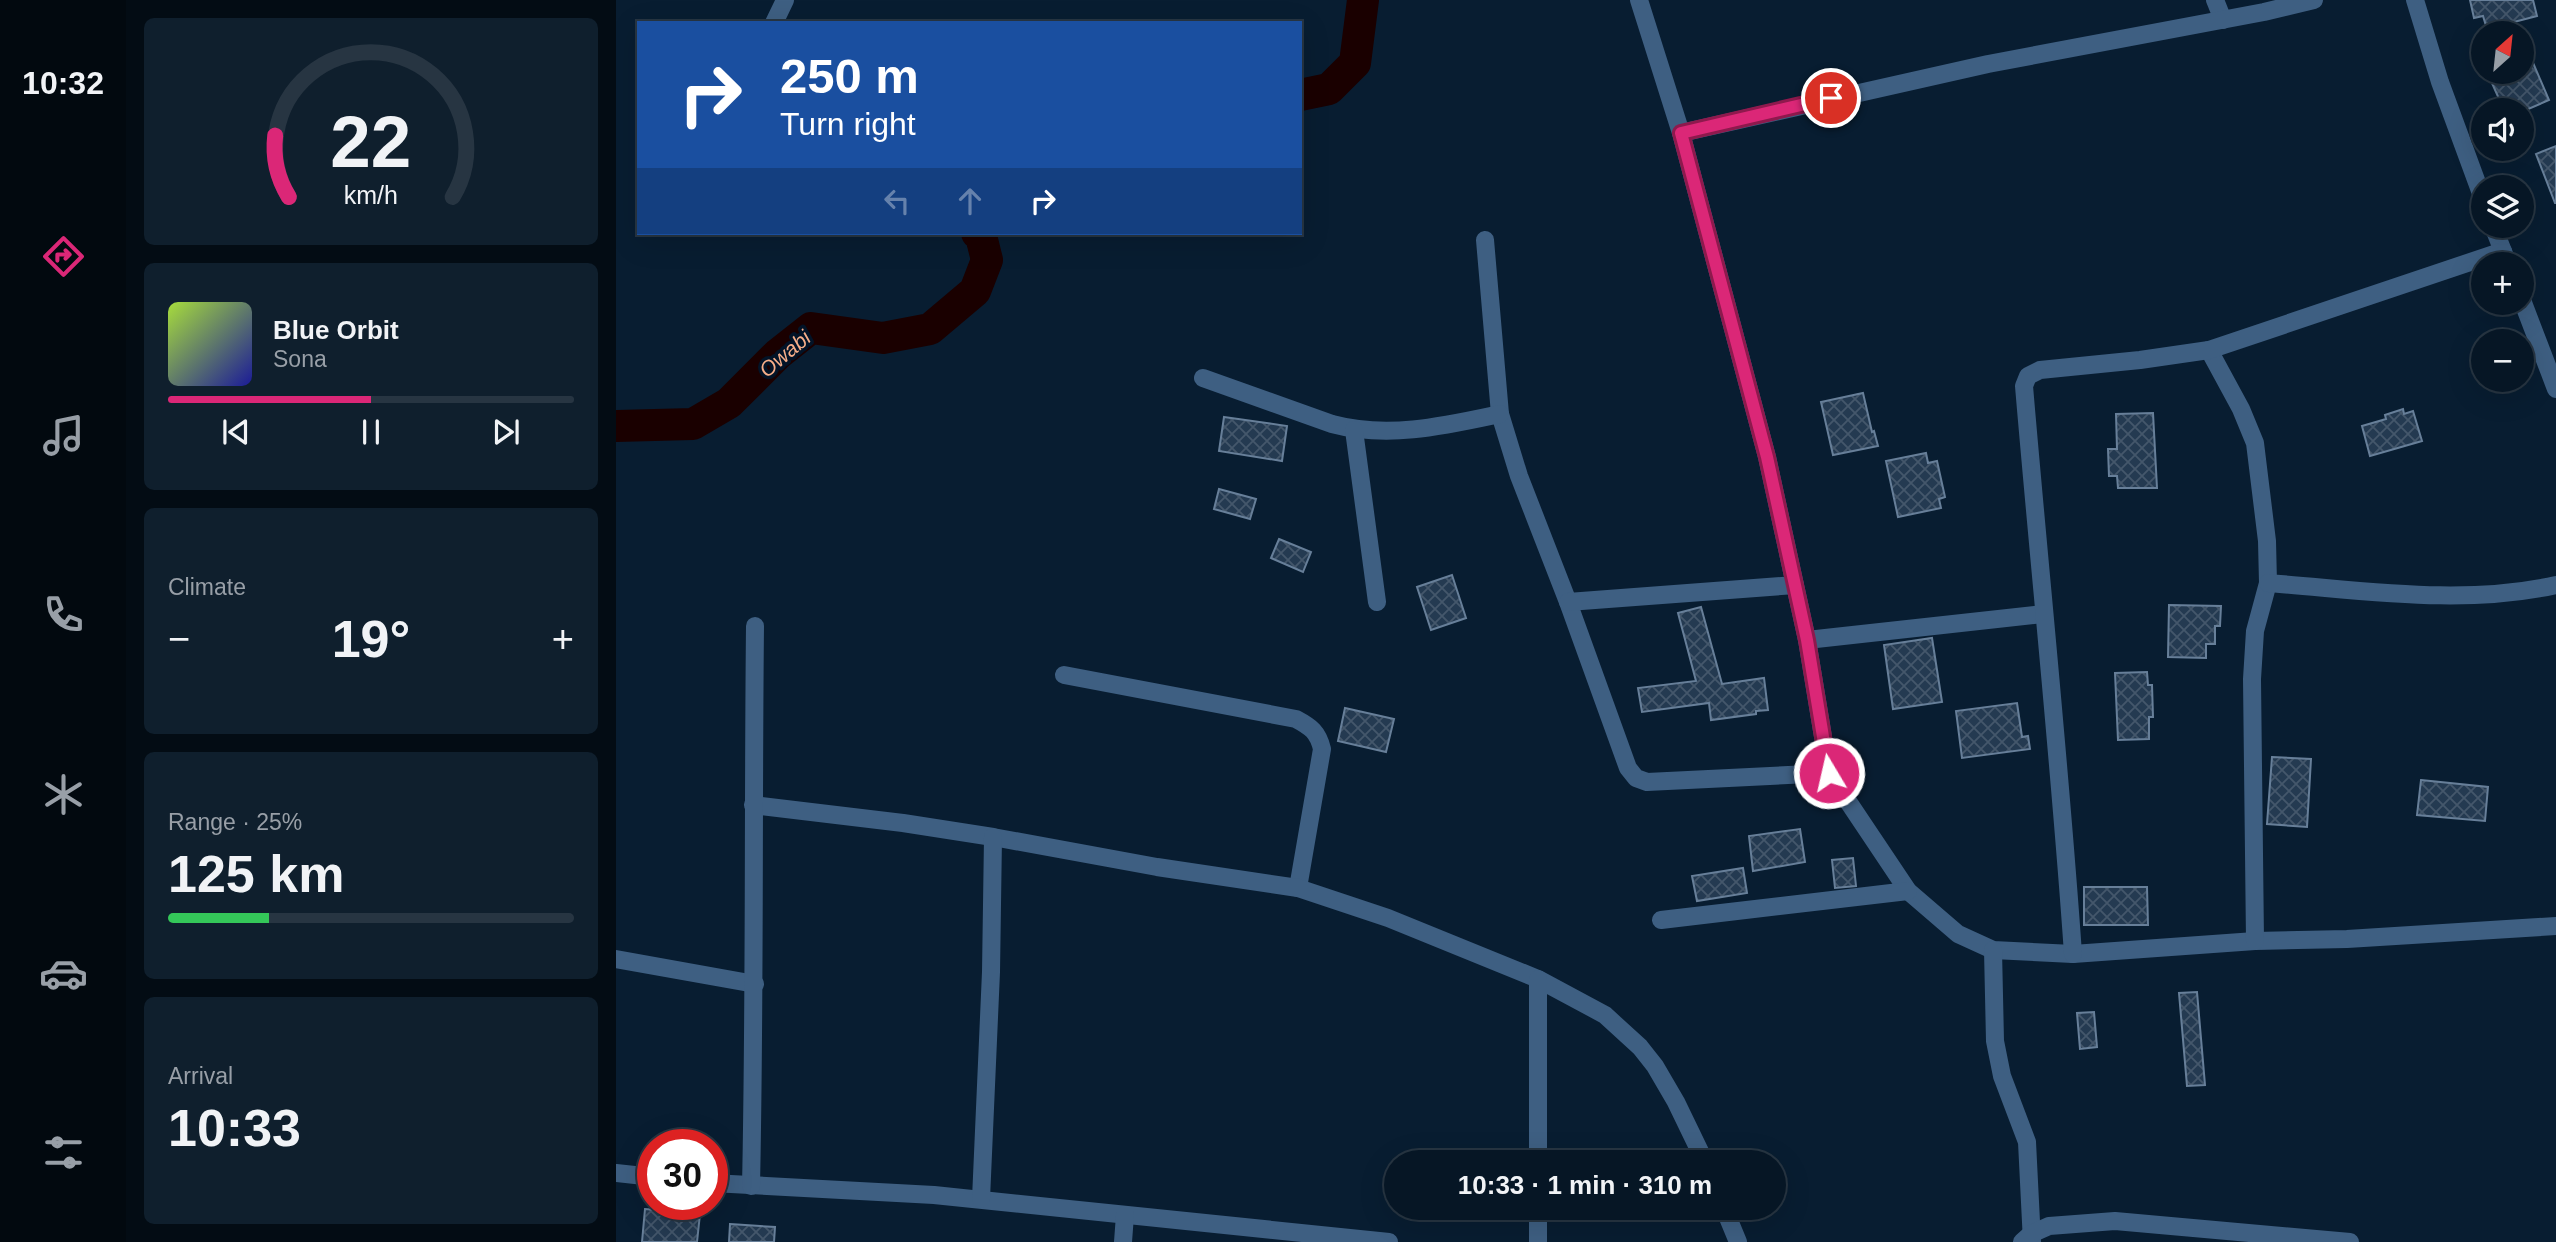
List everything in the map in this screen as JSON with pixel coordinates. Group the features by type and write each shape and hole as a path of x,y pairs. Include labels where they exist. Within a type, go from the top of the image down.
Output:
{"street":[{"path":"775,21 785,0"},
{"path":"1639,0 1681,133 1767,457 1807,640 1829,773 1908,891 1958,934 1993,950 2073,954 2556,926"},
{"path":"2215,0 2223,20"},
{"path":"1681,133 1989,64 2314,0"},
{"path":"2415,0 2440,82 2474,175"},
{"path":"1485,240 1500,414 1519,476 1628,768 1636,778 1647,782 1829,773"},
{"path":"2073,954 2060,778 2024,386 2028,376 2040,370 2209,350 2471,269"},
{"path":"2528,315 2556,389"},
{"path":"2209,350 2241,409 2255,443 2267,541 2268,583 2255,631 2252,679 2255,942"},
{"path":"1203,378 1354,430 1424,429 1500,414"},
{"path":"1354,430 1377,602"},
{"path":"2268,583 2470,597 2556,585"},
{"path":"1568,602 1795,585"},
{"path":"1807,640 2043,614"},
{"path":"751,1186 755,984 755,626"},
{"path":"1064,675 1296,719 1314,730 1319,736 1322,749 1298,888"},
{"path":"753,805 903,823 1157,867 1298,888 1388,918 1538,979 1605,1015 1640,1047 1655,1066 1676,1102 1698,1150"},
{"path":"981,1199 991,972 993,837"},
{"path":"1661,920 1908,891"},
{"path":"1993,950 1995,1041 2002,1076 2027,1142 2028,1239"},
{"path":"616,959 755,984"},
{"path":"1538,979 1538,1150"},
{"path":"616,1173 637,1175"},
{"path":"728,1184 981,1199 1317,1238 1389,1242"},
{"path":"1123,1242 1125,1214"},
{"path":"1538,1220 1538,1242"},
{"path":"1729,1220 1738,1242"},
{"path":"2028,1239 2049,1226 2115,1221 2350,1242"}],"building":[{"path":"2470,0 2533,0 2537,16 2518,21 2485,21 2483,16 2474,18"},
{"path":"2534,65 2549,100 2534,107 2534,98 2499,98 2492,84 2534,84"},
{"path":"2556,146 2556,203 2555,203 2536,154"},
{"path":"1863,393 1878,446 1833,455 1821,402"},
{"path":"2403,409 2404,414 2413,411 2422,441 2370,456 2362,426 2386,419 2385,415"},
{"path":"2153,413 2157,488 2118,488 2117,476 2109,476 2108,449 2117,449 2116,414"},
{"path":"1224,417 1287,426 1282,461 1219,451"},
{"path":"1926,453 1928,463 1937,461 1945,497 1939,499 1941,508 1898,517 1886,461"},
{"path":"1219,489 1256,499 1250,519 1214,509"},
{"path":"1279,539 1311,552 1303,572 1271,558"},
{"path":"1452,575 1466,618 1431,630 1417,587"},
{"path":"2169,605 2221,606 2220,626 2215,626 2215,644 2206,644 2206,658 2168,657"},
{"path":"1701,607 1722,684 1764,678 1768,710 1711,720 1709,703 1642,712 1638,688 1696,681 1678,613"},
{"path":"1932,638 1942,702 1893,709 1884,645"},
{"path":"2147,672 2148,685 2152,685 2153,717 2149,717 2149,739 2118,740 2115,673"},
{"path":"2017,703 2022,737 2028,736 2030,749 1962,758 1956,711"},
{"path":"1345,708 1394,719 1386,752 1338,741"},
{"path":"2272,757 2311,759 2307,827 2267,824"},
{"path":"2421,780 2488,787 2485,821 2417,815"},
{"path":"1800,829 1805,862 1753,871 1749,836"},
{"path":"1853,858 1856,886 1835,888 1832,860"},
{"path":"1743,868 1747,893 1697,901 1692,876"},
{"path":"2084,887 2147,887 2148,925 2084,925"},
{"path":"2197,992 2205,1085 2187,1086 2179,993"},
{"path":"2094,1012 2097,1047 2080,1049 2077,1013"},
{"path":"644,1220 699,1220 697,1242 642,1242"},
{"path":"730,1224 775,1227 774,1242 729,1242"}],"waterway":[{"name":"Owabi","path":"1302,95 1329,89 1355,63 1363,0"},
{"name":"Owabi","path":"616,426 693,424 729,403 778,354 811,328 883,338 930,329 975,291 987,260 980,235"}],"route":[{"path":"1829,773 1807,640 1767,457 1681,133 1831,98"}]}
